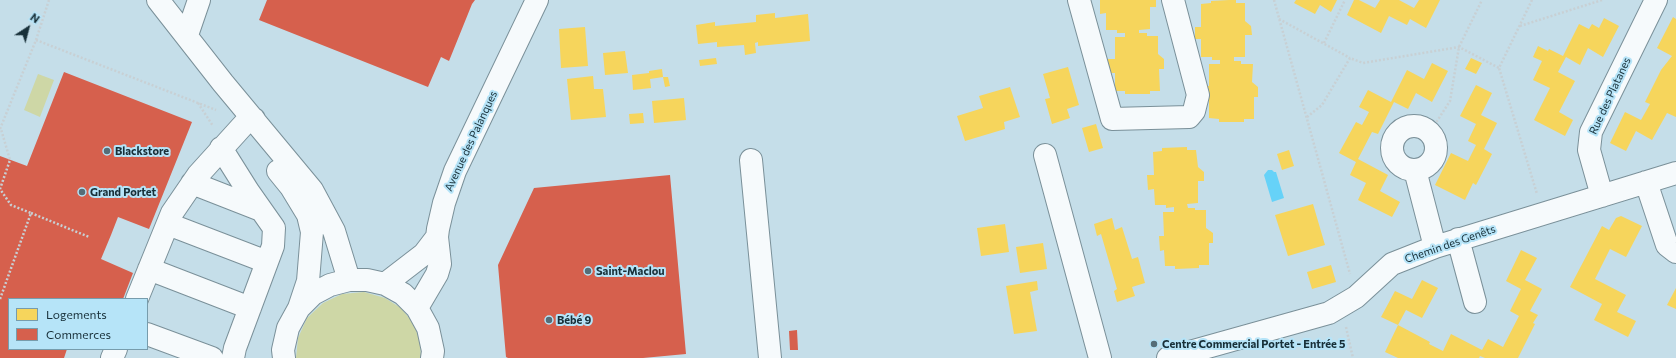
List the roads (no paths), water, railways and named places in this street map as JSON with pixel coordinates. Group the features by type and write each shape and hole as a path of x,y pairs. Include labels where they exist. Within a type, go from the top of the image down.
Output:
{"street":[{"path":"158,0 250,120 312,190 334,231 349,280"},
{"path":"186,35 199,0"},
{"name":"Avenue des Palanques","path":"417,308 437,274 440,264 437,236 444,203 455,171 537,0"},
{"path":"1079,0 1112,119 1188,117 1194,111 1198,95 1173,0"},
{"name":"Rue des Platanes","path":"1602,196 1589,150 1591,132 1656,0"},
{"path":"137,298 172,213 192,183 221,148 250,120"},
{"path":"250,120 267,157 292,187 308,215 312,232 308,281 299,308 288,328 283,350 284,358"},
{"path":"1416,126 1430,132 1436,144 1434,157 1426,167 1415,170 1403,168 1393,157 1391,146 1397,133 1406,127 1416,126"},
{"path":"221,148 274,228 273,246 235,348 233,358"},
{"path":"1045,155 1100,358"},
{"path":"751,160 770,358"},
{"path":"1415,170 1435,246"},
{"name":"Chemin des Genêts","path":"1168,358 1329,313 1356,297 1392,264 1435,246 1676,173"},
{"path":"1646,182 1667,245 1676,252"},
{"path":"192,183 261,210"},
{"path":"168,224 267,262"},
{"path":"385,284 424,254 437,236"},
{"path":"1458,240 1475,302"},
{"path":"149,269 250,308"},
{"path":"299,308 313,294 330,284 349,280 367,280 385,284 403,294 417,308 428,328 433,351 432,358"},
{"path":"148,334 212,358"}],"water":[{"path":"1268,170 1276,172 1284,198 1272,202 1264,175"}],"place":[{"name":"Blackstore","path":"107,151"},
{"name":"Grand Portet","path":"82,192"},
{"name":"Saint-Maclou","path":"588,271"},
{"name":"Bébé 9","path":"549,320"},
{"name":"Centre Commercial Portet - Entrée 5","path":"1154,344"}]}
